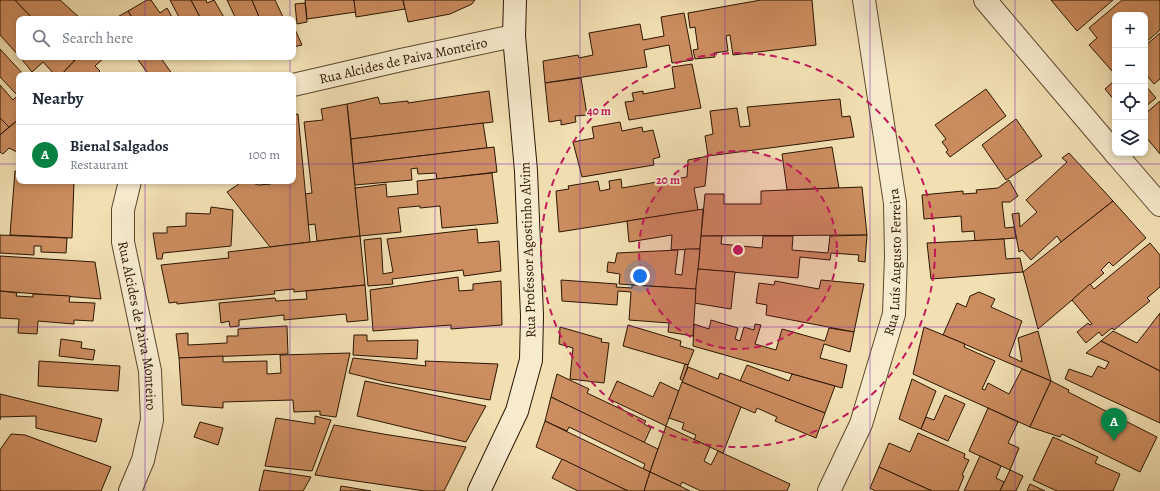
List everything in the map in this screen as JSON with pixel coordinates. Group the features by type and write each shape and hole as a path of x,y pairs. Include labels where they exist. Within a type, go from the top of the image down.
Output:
{"street":[{"name":"Rua Professor Agostinho Alvim","path":"480,491 517,411 532,360 532,316 526,171 514,36 515,0"},
{"name":"Rua Luís Augusto Ferreira","path":"829,491 861,424 894,314 896,256 895,203 864,0"},
{"path":"985,0 1112,149"},
{"name":"Rua Alcides de Paiva Monteiro","path":"296,84 514,36"},
{"path":"1118,156 1160,205"},
{"name":"Rua Alcides de Paiva Monteiro","path":"129,184 123,210 123,242 150,371 152,420 143,460 130,491"}],"building":[{"path":"0,0 15,0 30,16 16,16 16,53 0,35"},
{"path":"15,0 60,0 78,16 30,16"},
{"path":"147,0 151,0 160,13 167,8 171,16 131,16 128,11"},
{"path":"170,0 191,0 199,16 178,16"},
{"path":"191,0 206,0 207,3 214,0 223,16 199,16"},
{"path":"227,0 252,0 259,16 235,16"},
{"path":"252,0 275,0 283,16 259,16"},
{"path":"305,0 354,0 356,12 307,19"},
{"path":"354,0 403,0 405,9 356,17"},
{"path":"403,0 475,0 472,4 450,14 408,22"},
{"path":"761,0 812,0 816,45 733,55 730,35 726,36 728,51 714,53 715,57 695,59 693,50 698,49 695,27 690,28 688,13"},
{"path":"1051,0 1113,0 1077,31"},
{"path":"1122,0 1160,0 1160,30 1148,40 1148,12 1112,12 1112,71 1089,45 1097,38 1089,28"},
{"path":"305,3 307,22 297,24 295,4"},
{"path":"128,11 131,16 119,16"},
{"path":"684,13 693,60 672,63 669,45 644,50 647,67 545,83 543,61 578,55 579,58 593,55 589,33 640,24 643,40 664,36 661,17"},
{"path":"296,32 302,45 296,46"},
{"path":"1160,33 1160,79 1154,84 1148,77 1148,43"},
{"path":"0,49 21,72 16,72 16,94 0,77"},
{"path":"22,60 74,61 64,72 52,72 43,62 32,72"},
{"path":"75,60 102,60 95,66 100,71 99,72 64,72"},
{"path":"138,60 162,60 171,72 147,72"},
{"path":"692,64 701,108 629,120 625,102 634,101 632,93 643,91 643,94 675,88 672,67"},
{"path":"581,78 587,115 575,116 576,122 561,125 561,120 549,122 545,83"},
{"path":"1112,83 1112,97 1105,89"},
{"path":"0,85 13,100 16,97 16,121 9,127 0,118"},
{"path":"986,89 1006,116 950,157 946,152 948,150 942,142 946,139 935,125"},
{"path":"1148,89 1156,98 1148,105"},
{"path":"489,91 493,122 351,139 347,104 378,97 380,104 408,101 408,103"},
{"path":"840,99 842,117 850,116 854,137 708,156 705,136 713,134 710,111 737,108 740,127 750,126 747,107"},
{"path":"1160,101 1160,154 1148,140 1148,111"},
{"path":"347,104 360,236 317,241 315,224 308,225 305,194 312,193 304,122 323,120 321,109"},
{"path":"296,114 298,114 310,242 270,247 227,192 239,184 296,184"},
{"path":"0,118 9,127 0,135"},
{"path":"1016,119 1042,156 1006,180 982,145"},
{"path":"16,122 16,152 9,148 3,154 0,152 0,135"},
{"path":"620,122 622,131 642,127 643,132 653,130 660,157 653,159 654,165 582,177 573,142 594,138 592,127"},
{"path":"483,123 487,148 353,164 351,139"},
{"path":"494,147 497,172 437,179 436,173 418,174 417,168 411,169 412,180 355,185 353,164"},
{"path":"832,147 839,188 787,190 782,154"},
{"path":"1069,153 1113,201 1061,242 1057,236 1031,260 1022,250 1019,252 1012,214 1019,213 1020,227 1037,212 1026,200 1067,162 1062,158"},
{"path":"708,156 705,186 694,188 698,210 559,232 556,191 569,189 568,186 598,181 600,191 610,189 609,181 621,179 622,188 687,177 688,160"},
{"path":"15,171 16,184 74,184 72,238 10,235"},
{"path":"492,173 498,223 442,228 440,206 398,208 401,232 360,236 355,188 386,184 387,197 418,194 417,181"},
{"path":"1009,180 1018,196 1010,202 1002,202 1005,228 1014,227 1016,238 975,241 974,231 962,232 961,216 924,219 922,195 963,191 963,194 977,193 976,190 998,188"},
{"path":"862,187 867,235 701,236 705,194 724,194 724,204 761,204 761,191"},
{"path":"1113,201 1146,238 1113,266 1109,262 1101,270 1104,273 1038,329 1023,272"},
{"path":"211,207 233,210 231,246 163,253 162,259 157,259 153,233 167,233 167,227 186,226 186,213 210,214"},
{"path":"703,209 700,249 671,250 672,235 629,242 627,221"},
{"path":"477,229 478,243 499,241 501,271 464,276 463,270 392,279 393,284 368,286 364,240 381,238 383,274 393,272 387,239"},
{"path":"0,235 67,238 66,253 41,252 41,246 34,246 34,255 0,253"},
{"path":"867,235 865,262 858,261 859,255 831,253 830,260 800,257 798,278 698,269 701,236 722,236 721,244 762,248 763,236 793,236 792,250 828,253 830,236"},
{"path":"360,236 365,285 294,292 294,289 274,291 275,294 177,304 177,302 169,303 161,265 229,258 228,252"},
{"path":"1004,239 1006,259 1020,258 1023,272 931,279 927,243"},
{"path":"1150,243 1160,255 1160,287 1147,298 1150,301 1114,330 1112,328 1102,336 1099,332 1086,343 1077,332 1088,323 1090,325 1092,324 1072,300 1090,284 1094,289"},
{"path":"685,249 700,249 696,289 619,284 620,274 607,272 608,262 615,263 617,253 678,250 675,274 682,275"},
{"path":"0,256 95,262 101,299 0,291"},
{"path":"698,269 735,272 731,309 694,303"},
{"path":"458,277 459,291 473,290 473,284 501,281 502,325 451,329 451,325 373,331 370,290"},
{"path":"561,280 617,284 616,287 632,288 632,285 696,289 693,336 668,332 669,323 629,320 631,292 618,291 617,305 562,301"},
{"path":"821,280 864,284 854,332 766,315 767,305 756,303 759,283 774,285 775,281 819,289"},
{"path":"365,285 368,320 347,322 346,314 284,320 284,315 239,320 239,326 230,327 229,321 221,323 219,303 275,298 276,301 307,299 306,291"},
{"path":"0,291 17,293 16,296 33,297 33,294 70,296 69,302 95,303 93,321 74,320 74,324 38,321 37,334 18,333 19,319 0,318"},
{"path":"979,292 995,299 991,307 1022,321 1009,356 1022,362 1018,338 1038,331 1051,381 943,335 957,303 966,307 970,296"},
{"path":"1160,313 1160,371 1101,341 1113,331 1137,343"},
{"path":"711,320 738,328 735,339 740,341 744,327 754,330 755,324 761,325 755,344 776,350 782,329 825,341 829,328 854,332 850,352 824,344 820,358 847,365 842,388 693,346 694,324 709,329"},
{"path":"628,325 681,341 680,346 694,350 688,365 623,346"},
{"path":"287,326 288,354 179,358 176,334 188,333 188,345 227,343 227,336 238,336 238,329"},
{"path":"560,327 602,339 601,342 609,343 604,383 570,379 573,348 559,344"},
{"path":"924,327 965,344 964,347 995,361 982,389 985,390 988,383 1009,394 1022,369 1051,381 1030,427 913,374"},
{"path":"354,335 367,335 367,341 418,340 417,359 353,355"},
{"path":"61,339 82,342 81,348 95,350 93,360 59,356"},
{"path":"1101,341 1160,371 1160,423 1065,379 1069,369 1092,377 1098,366 1105,369 1109,362 1086,353"},
{"path":"350,353 336,417 320,415 320,411 294,412 293,400 223,402 223,408 182,405 179,358 223,356 223,362 267,361 267,374 281,373 280,355"},
{"path":"353,358 426,366 425,361 498,364 490,400 385,382 349,373"},
{"path":"39,361 120,366 118,391 38,386"},
{"path":"685,364 688,365 683,381 680,379"},
{"path":"747,365 789,381 792,374 835,386 825,413 740,381"},
{"path":"688,367 718,379 720,373 825,413 816,438 775,421 777,417 757,408 755,413 682,382"},
{"path":"557,374 589,389 587,393 646,421 644,424 651,428 644,443 551,397"},
{"path":"912,379 936,391 921,429 899,419"},
{"path":"365,381 486,406 466,442 357,416"},
{"path":"617,381 653,397 660,382 679,391 666,426 609,399"},
{"path":"1051,381 1069,390 1068,392 1157,437 1140,472 1062,434 1060,437 1030,427"},
{"path":"682,382 741,407 723,453 694,440 696,435 682,429 684,423 669,418"},
{"path":"0,394 102,419 96,442 36,428 36,416 0,417"},
{"path":"945,395 965,404 948,441 921,429 926,417 934,420"},
{"path":"551,397 658,449 650,472 643,469 645,464 569,427 567,431 545,421"},
{"path":"988,408 1018,422 1008,443 1019,448 1010,470 969,451"},
{"path":"315,416 331,420 312,471 265,466 276,418 315,424"},
{"path":"545,421 650,472 644,491 628,491 536,447"},
{"path":"200,422 223,428 218,445 194,437"},
{"path":"334,425 466,447 444,491 425,491 315,475"},
{"path":"666,426 710,447 704,461 711,465 718,451 790,484 787,491 701,491 682,482 680,486 650,472"},
{"path":"918,433 965,454 964,458 969,460 962,475 964,476 958,491 932,491 879,467 889,443 910,452"},
{"path":"11,434 25,435 111,467 101,491 0,491 0,450"},
{"path":"1053,437 1098,457 1095,463 1120,474 1113,491 1057,491 1033,480"},
{"path":"980,456 1001,466 996,478 1004,482 1000,491 964,491"},
{"path":"562,459 628,491 578,491 552,478"},
{"path":"879,467 932,491 875,491 870,488"},
{"path":"264,470 311,477 303,491 259,491"},
{"path":"1010,470 1023,476 1016,491 1000,491"},
{"path":"650,472 680,486 690,491 644,491"},
{"path":"1030,484 1045,491 1027,491"},
{"path":"341,486 371,491 340,491"}],"place":[{"name":"Bienal Salgados","path":"1114,441"}]}
